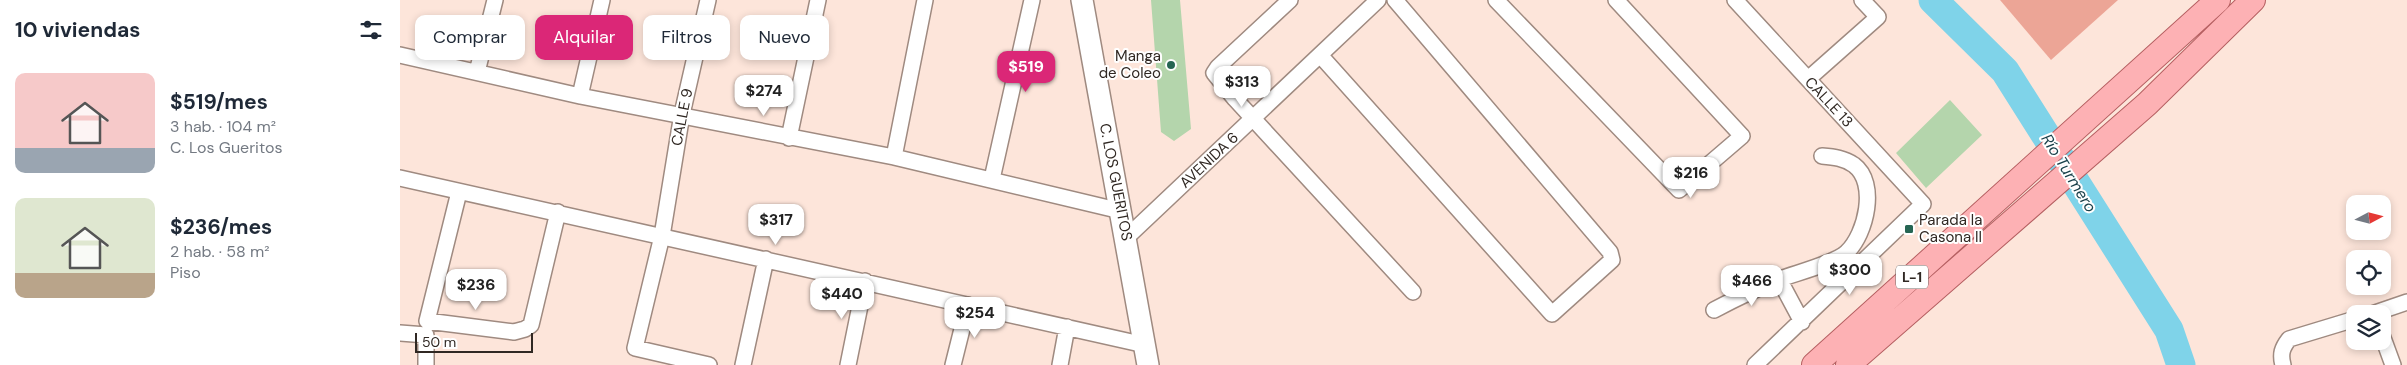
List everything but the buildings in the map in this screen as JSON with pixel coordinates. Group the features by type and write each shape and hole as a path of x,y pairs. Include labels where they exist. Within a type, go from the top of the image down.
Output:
{"main road":[{"name":"L-1","path":"1814,365 2218,0"},
{"name":"L-1","path":"1848,365 2147,104 2253,0"}],"street":[{"path":"477,72 495,0"},
{"path":"580,96 602,0"},
{"name":"CALLE 9","path":"708,0 682,114 662,236 635,348 709,365"},
{"path":"789,138 818,0"},
{"path":"894,157 925,0"},
{"path":"992,179 1032,0"},
{"name":"C. LOS GUERITOS","path":"1082,0 1146,355"},
{"path":"1290,0 1218,67 1214,73 1413,292"},
{"name":"AVENIDA 6","path":"1126,238 1378,0"},
{"path":"1320,55 1552,314 1612,260 1610,252 1394,0"},
{"path":"1496,0 1679,190 1742,136 1616,0"},
{"name":"CALLE 13","path":"1736,0 1923,204 1802,322"},
{"path":"1808,79 1878,18 1862,0"},
{"path":"400,55 580,96 682,114 789,138 894,157 1121,210"},
{"path":"1714,310 1746,293 1846,253 1861,235 1866,216 1867,187 1856,166 1840,157 1822,156"},
{"path":"400,178 1067,327 1146,355"},
{"path":"459,192 426,321 514,332 531,325 558,212"},
{"path":"743,365 766,259"},
{"path":"1756,365 1802,322 1779,280"},
{"path":"848,365 865,281"},
{"path":"2391,307 2407,302"},
{"path":"953,365 968,305"},
{"path":"2283,365 2281,357 2282,347 2290,340 2346,322"},
{"path":"1060,365 1067,327"},
{"path":"400,333 426,335 426,365"},
{"path":"2387,350 2392,365"}],"green space":[{"name":"Manga de Coleo","path":"1151,0 1180,0 1191,129 1174,141 1161,132"},
{"path":"1950,100 1982,135 1926,188 1896,153"}],"waterway":[{"name":"Río Turmero","path":"1933,0 2005,71 2169,330 2181,365"}],"place":[{"name":"Manga de Coleo","path":"1171,65"},
{"name":"Parada la Casona II","path":"1909,229"}]}
